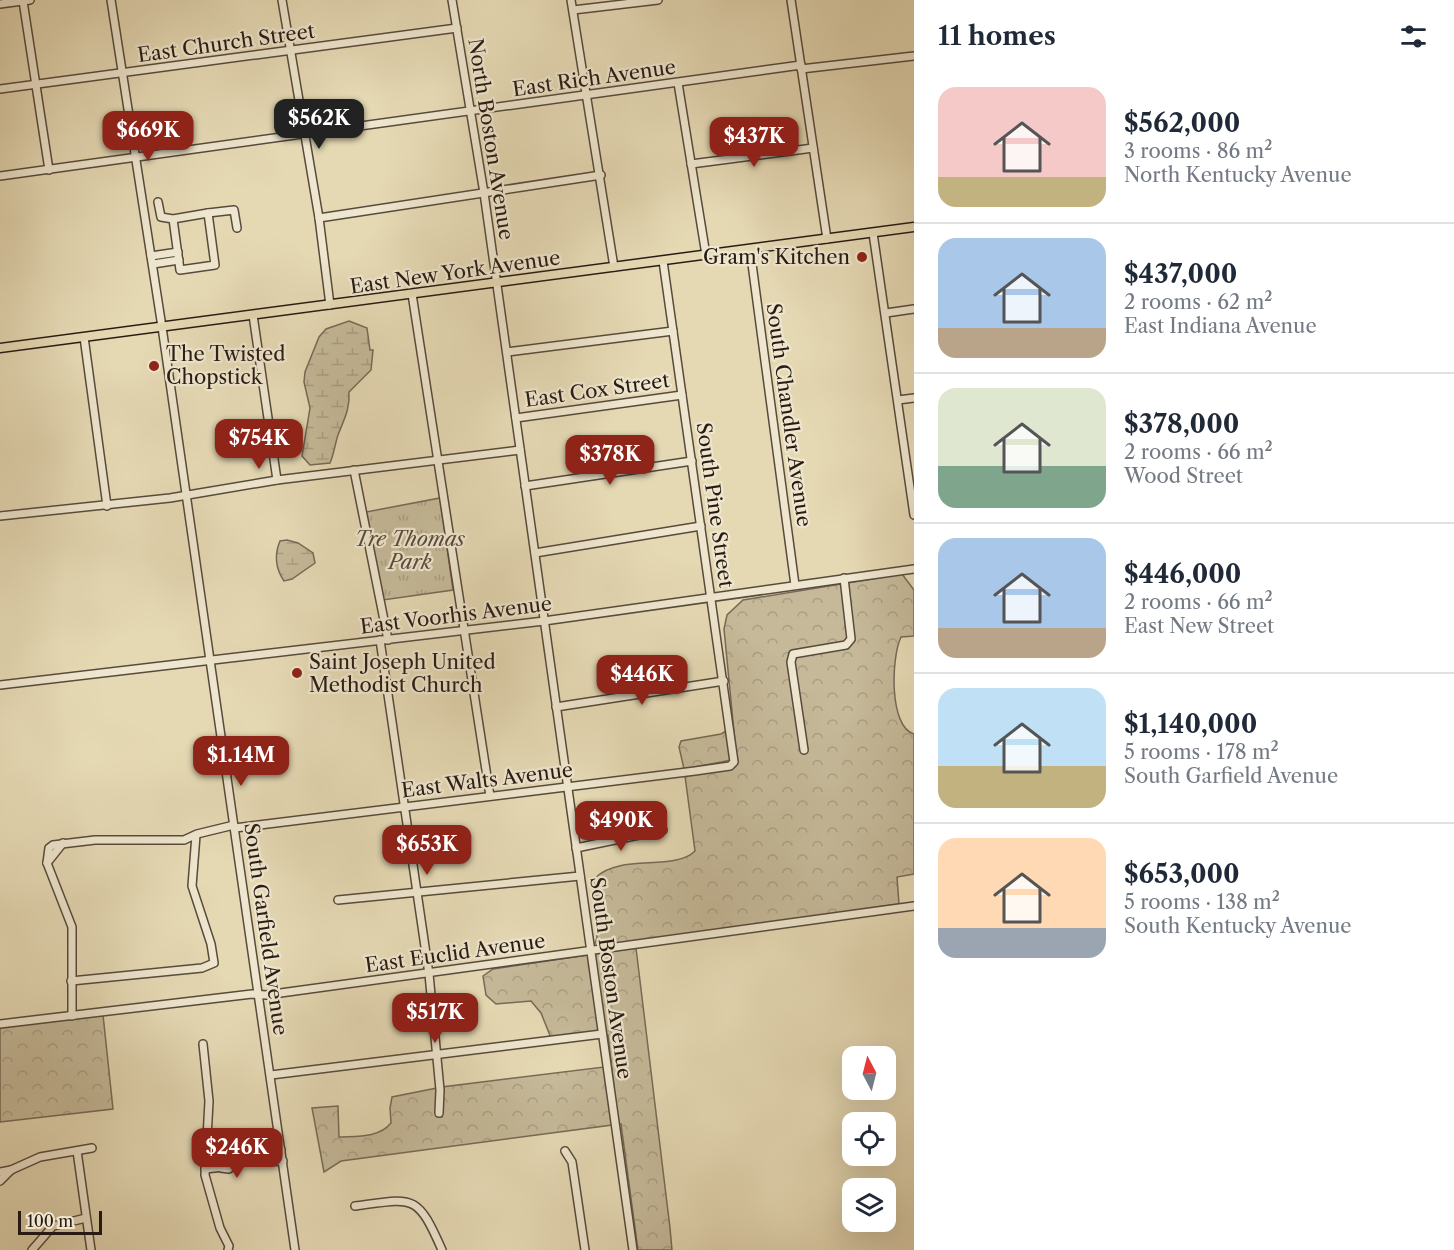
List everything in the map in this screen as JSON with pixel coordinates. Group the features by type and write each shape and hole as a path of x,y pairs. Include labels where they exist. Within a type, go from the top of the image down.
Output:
{"main road":[{"name":"East New York Avenue","path":"0,348 914,227"}],"street":[{"path":"0,4 27,0 36,84 49,170"},
{"name":"South Garfield Avenue","path":"111,0 153,264 295,1250"},
{"path":"282,0 319,218 330,305"},
{"name":"North Boston Avenue","path":"452,0 497,283"},
{"path":"571,0 588,93 614,267"},
{"path":"573,10 658,0"},
{"path":"791,0 826,239"},
{"name":"East Church Street","path":"0,89 457,28"},
{"name":"East Rich Avenue","path":"0,177 470,113 588,93 801,67 914,56"},
{"path":"678,82 706,255"},
{"path":"691,164 813,147"},
{"path":"319,218 601,175"},
{"path":"158,202 161,217 173,219 234,210 237,228"},
{"path":"173,219 180,270 215,265 208,213"},
{"path":"873,233 914,515"},
{"name":"South Chandler Avenue","path":"750,249 795,585"},
{"path":"151,256 178,252"},
{"path":"153,264 179,260"},
{"name":"South Pine Street","path":"663,261 735,754"},
{"name":"South Boston Avenue","path":"497,283 633,1250"},
{"path":"412,294 490,796"},
{"path":"886,313 914,309"},
{"path":"253,315 277,480"},
{"path":"507,352 673,331"},
{"path":"84,337 106,506"},
{"name":"East Cox Street","path":"516,418 682,395"},
{"path":"898,400 914,398"},
{"path":"0,516 106,506 277,480 520,450"},
{"path":"525,486 692,461"},
{"path":"354,470 384,640 404,807 429,974 439,1113"},
{"path":"535,553 701,526"},
{"name":"East Voorhis Avenue","path":"0,685 544,621 914,568"},
{"path":"804,750 791,662 793,654 846,645 851,639 844,578"},
{"path":"556,707 724,681"},
{"name":"East Walts Avenue","path":"71,981 72,927 47,863 49,848 63,843 95,840 167,842 184,840 196,835 235,827 730,766 734,762 735,754"},
{"path":"576,848 663,830"},
{"path":"72,1016 71,981 202,968 214,963 211,944 192,886 196,835"},
{"path":"338,900 580,876"},
{"name":"East Euclid Avenue","path":"0,1024 429,974 914,906"},
{"path":"271,1075 602,1034"},
{"path":"203,1044 209,1090 205,1169 228,1250"},
{"path":"207,1148 239,1144 256,1151 281,1150"},
{"path":"0,1172 11,1170 40,1156 92,1148"},
{"path":"77,1151 91,1250"},
{"path":"565,1151 572,1162 585,1250"},
{"path":"205,1169 219,1168 239,1158 260,1162 283,1161"},
{"path":"0,1181 11,1170"},
{"path":"355,1206 399,1200 412,1203 426,1215 442,1250"},
{"path":"32,1250 53,1226 86,1218"}],"green space":[{"path":"349,321 367,328 370,350 373,350 371,370 349,392 348,409 330,463 310,465 302,456 310,408 304,382 305,372 319,337 326,329"},
{"name":"Tre Thomas Park","path":"440,498 453,590 383,600 366,512"},
{"path":"280,541 298,543 313,553 315,563 292,579 284,581 279,572 277,557"},
{"path":"902,574 914,590 914,636 901,637 895,660 894,691 900,719 906,729 914,734 914,874 897,877 899,904 593,948 597,938 595,878 618,866 674,861 695,851 685,776 737,763 724,629 727,615 743,600"},
{"path":"728,730 732,760 684,769 679,747 681,741 721,734"},
{"path":"636,948 672,1250 638,1250 621,1124 618,1124 608,1035 605,1035 594,954"},
{"path":"588,955 599,1031 551,1038 541,1013 531,1001 496,1004 486,995 483,976 493,969"},
{"path":"103,1015 113,1109 0,1122 0,1027"},
{"path":"604,1067 612,1125 341,1161 324,1172 312,1108 338,1106 339,1137 367,1135 386,1128 391,1123 392,1097 437,1088 436,1116 442,1117 442,1087"}],"place":[{"name":"Gram's Kitchen","path":"862,257"},
{"name":"The Twisted Chopstick","path":"154,366"},
{"name":"Saint Joseph United Methodist Church","path":"297,673"}]}
